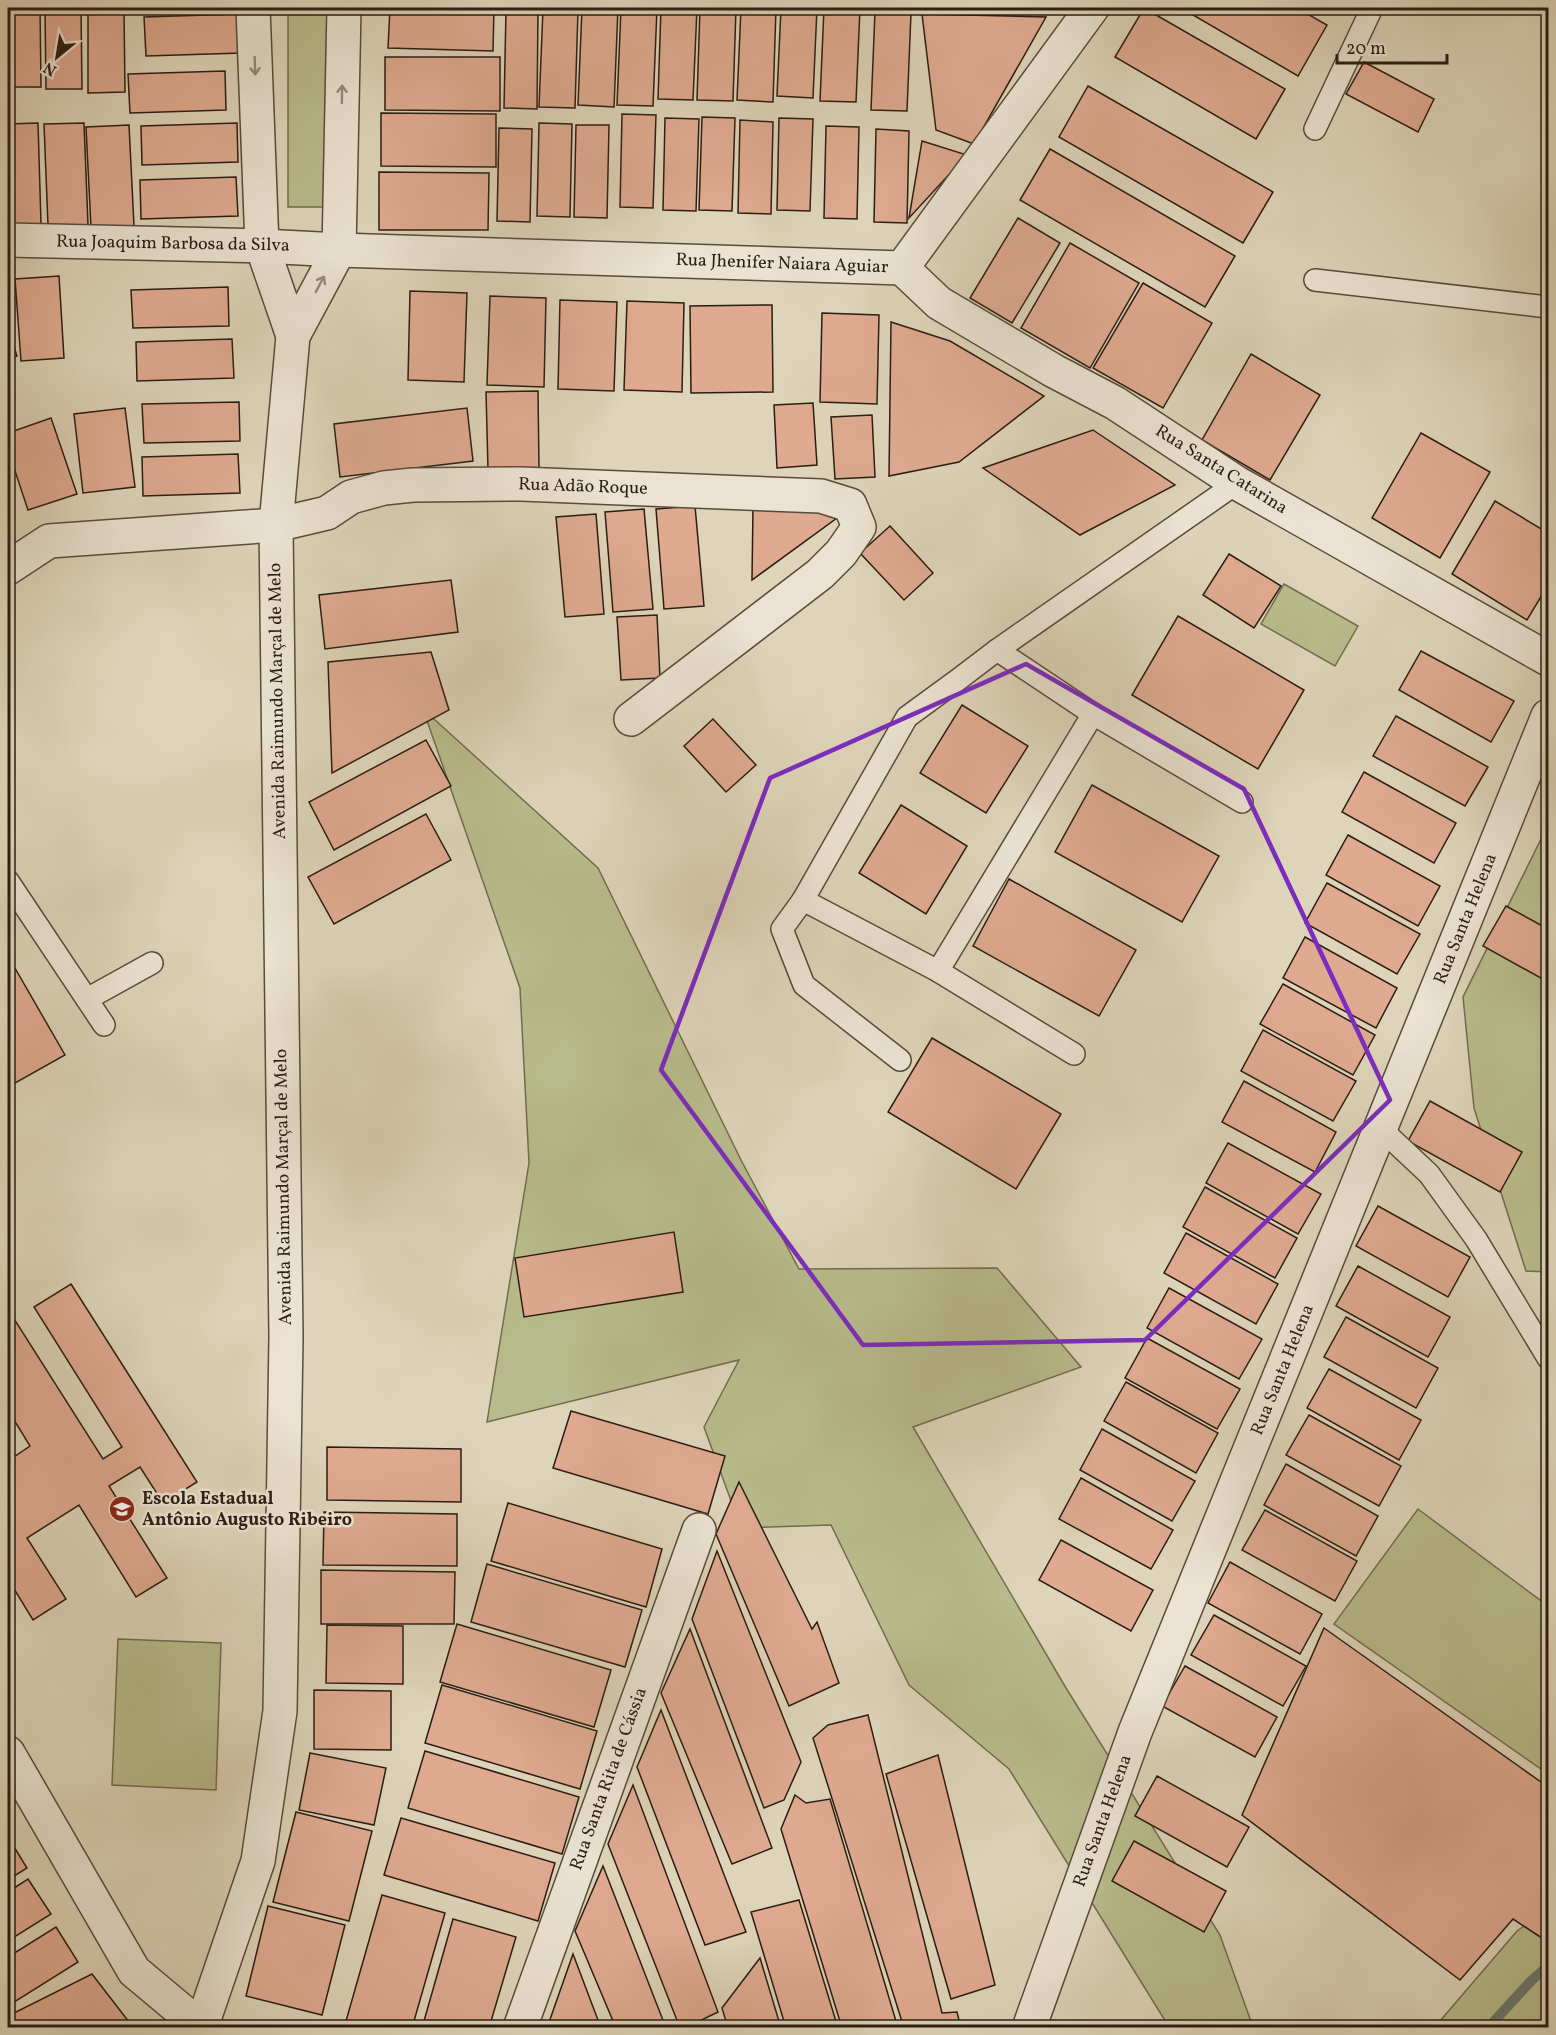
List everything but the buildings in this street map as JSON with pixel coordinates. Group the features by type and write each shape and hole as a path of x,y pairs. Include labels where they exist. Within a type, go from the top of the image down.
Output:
{"street":[{"name":"Avenida Raimundo Marçal de Melo","path":"253,8 262,246 293,336"},
{"name":"Avenida Raimundo Marçal de Melo","path":"201,2028 258,1861 280,1711 286,1337 276,525 293,336 339,250 344,8"},
{"name":"Rua Jhenifer Naiara Aguiar","path":"339,250 902,268 1092,8"},
{"name":"Rua Joaquim Barbosa da Silva","path":"8,240 339,250"},
{"name":"Rua Santa Catarina","path":"902,268 939,303 1054,371 1115,403 1237,483 1548,659"},
{"name":"Rua Adão Roque","path":"8,568 48,542 276,525 327,513 351,497 384,488 413,485 521,484 820,496 850,505 859,527 841,553 820,574 631,719"},
{"name":"Rua Santa Helena","path":"1029,2028 1136,1732 1548,716"},
{"name":"Rua Santa Rita de Cássia","path":"520,2028 699,1530"},
{"path":"8,1753 134,1971 201,2028"}],"lane":[{"path":"1315,129 1372,8"},
{"path":"1315,280 1548,307"},
{"path":"900,1060 804,985 782,929 803,900 907,717 997,650 1237,483"},
{"path":"997,650 1093,714 1242,802"},
{"path":"938,971 1093,714"},
{"path":"8,881 104,1025"},
{"path":"803,900 938,971 1074,1054"},
{"path":"87,999 152,963"},
{"path":"1381,1129 1429,1174 1476,1239 1548,1358"}],"highlighted area":[{"path":"1026,664 1244,789 1390,1100 1145,1340 863,1345 661,1070 770,778"}],"green space":[{"path":"288,8 328,8 329,207 288,207"},
{"path":"1284,584 1358,626 1335,666 1261,624"},
{"path":"423,709 598,868 741,1160 799,1269 997,1268 1081,1367 913,1427 1066,1688 1220,1935 1253,2027 1169,2027 1009,1769 909,1685 831,1525 741,1528 704,1427 739,1360 487,1422 529,1163 520,988"},
{"path":"1548,825 1548,1272 1526,1271 1474,1108 1463,997"},
{"path":"1418,1509 1548,1606 1548,1774 1334,1624"},
{"path":"118,1639 221,1643 216,1790 112,1785"},
{"path":"1548,1909 1548,2027 1434,2028 1517,1931"}],"waterway":[{"path":"1488,2028 1548,1966"}],"place":[{"name":"Escola Estadual Antônio Augusto Ribeiro","path":"122,1509"}]}
